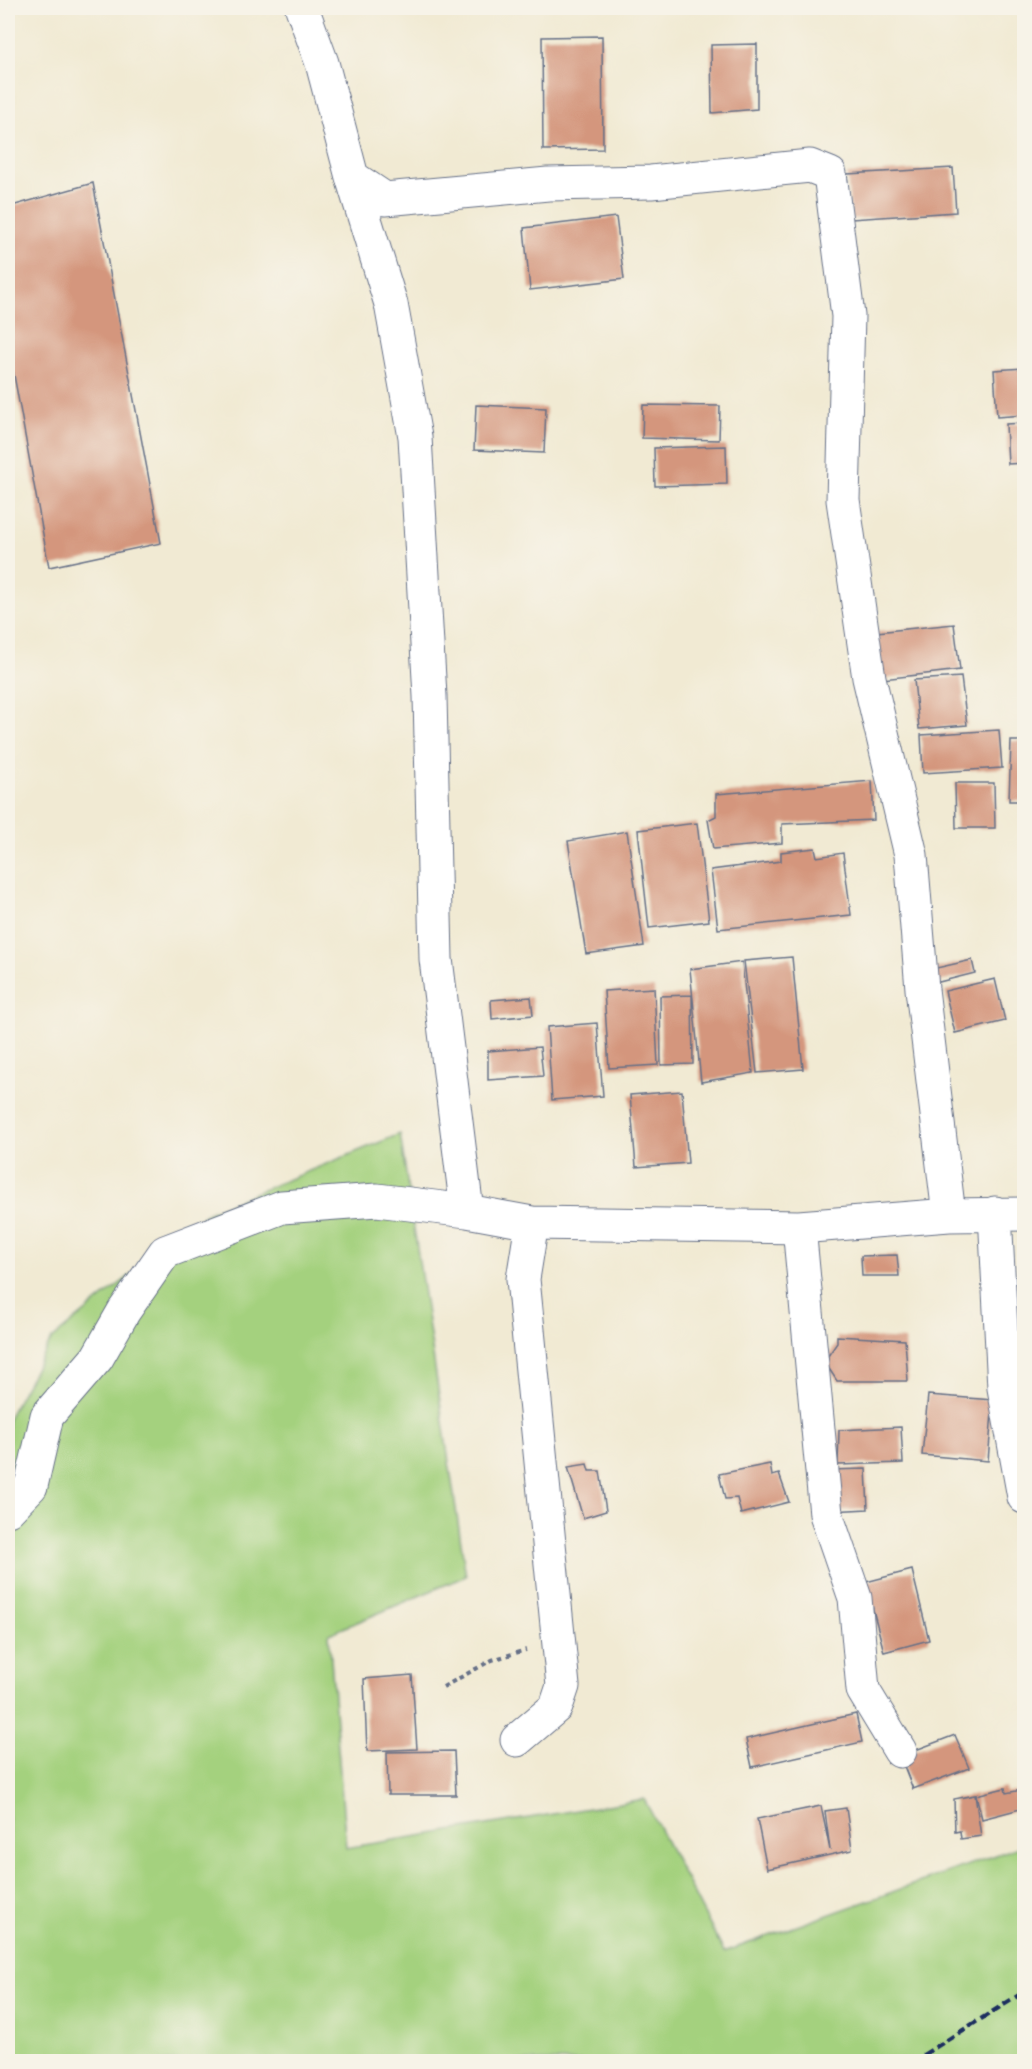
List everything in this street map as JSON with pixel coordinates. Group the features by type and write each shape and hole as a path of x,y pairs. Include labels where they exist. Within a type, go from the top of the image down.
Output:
{"street":[{"path":"302,8 322,63 352,177 391,304 414,437 430,696 436,959 467,1210"},
{"path":"352,177 385,199 548,184 651,182 810,166 830,174 849,316 843,500 869,678 911,855 922,989 949,1215"},
{"path":"8,1510 31,1485 47,1416 97,1358 124,1311 165,1252 282,1207 377,1200 467,1210 532,1222 799,1227 949,1215 1010,1213 1004,1388 1024,1497"},
{"path":"517,1740 556,1707 563,1686 523,1279 532,1222"},
{"path":"799,1227 826,1514 855,1598 863,1690 900,1751"}],"path":[{"path":"443,1687 492,1660 559,1641"}],"green space":[{"path":"400,1134 466,1576 329,1634 346,1848 644,1799 724,1952 1024,1845 1024,2061 8,2062 8,1418 51,1340 208,1212"}],"building":[{"path":"602,36 603,149 543,150 542,37"},
{"path":"757,44 757,109 712,113 711,45"},
{"path":"953,168 956,212 851,219 847,174"},
{"path":"93,183 161,543 49,567 8,342 8,207"},
{"path":"616,217 624,279 530,290 524,228"},
{"path":"1024,368 1024,415 997,417 994,370"},
{"path":"476,405 546,408 544,453 474,450"},
{"path":"643,405 720,406 719,440 642,438"},
{"path":"1024,423 1024,463 1008,464 1006,424"},
{"path":"726,446 727,484 655,486 654,448"},
{"path":"954,624 960,670 883,679 877,632"},
{"path":"961,677 967,725 919,729 914,680"},
{"path":"999,730 1002,768 923,773 921,735"},
{"path":"1011,741 1024,741 1024,801 1009,801"},
{"path":"872,781 874,820 782,824 782,843 713,849 708,820 716,816 716,794"},
{"path":"955,783 994,783 995,828 956,828"},
{"path":"697,823 709,921 649,928 638,830"},
{"path":"627,831 644,946 586,954 568,841"},
{"path":"815,848 817,857 843,853 851,915 718,929 711,870 781,861 781,852"},
{"path":"792,957 803,1069 757,1073 744,961"},
{"path":"972,960 975,973 935,983 932,969"},
{"path":"742,962 753,1073 701,1082 690,969"},
{"path":"995,979 1005,1021 955,1033 945,991"},
{"path":"654,988 658,1065 609,1068 604,991"},
{"path":"692,995 693,1064 661,1065 660,996"},
{"path":"531,997 533,1015 492,1019 491,1000"},
{"path":"597,1023 603,1096 552,1100 547,1027"},
{"path":"540,1047 543,1076 488,1080 488,1051"},
{"path":"682,1091 688,1163 636,1167 630,1095"},
{"path":"897,1255 899,1276 862,1276 861,1256"},
{"path":"837,1336 905,1340 908,1381 837,1381 828,1367 828,1356 837,1343"},
{"path":"928,1395 993,1400 988,1461 922,1455"},
{"path":"901,1427 903,1463 838,1465 839,1430"},
{"path":"587,1464 589,1471 600,1471 606,1511 583,1518 568,1467"},
{"path":"770,1464 772,1476 779,1474 789,1502 741,1514 737,1498 725,1499 719,1474"},
{"path":"866,1469 868,1509 831,1511 829,1470"},
{"path":"912,1570 929,1640 884,1652 866,1582"},
{"path":"412,1675 417,1749 367,1751 364,1679"},
{"path":"856,1714 862,1742 752,1767 746,1739"},
{"path":"955,1735 969,1768 913,1789 900,1756"},
{"path":"454,1751 456,1795 388,1795 387,1752"},
{"path":"1005,1788 1006,1793 1022,1790 1024,1808 982,1819 976,1795"},
{"path":"975,1795 981,1836 961,1839 960,1831 955,1832 954,1799"},
{"path":"821,1806 830,1850 825,1811 846,1808 852,1850 767,1869 757,1819"}],"railway":[{"path":"912,2062 1024,1992"}]}
